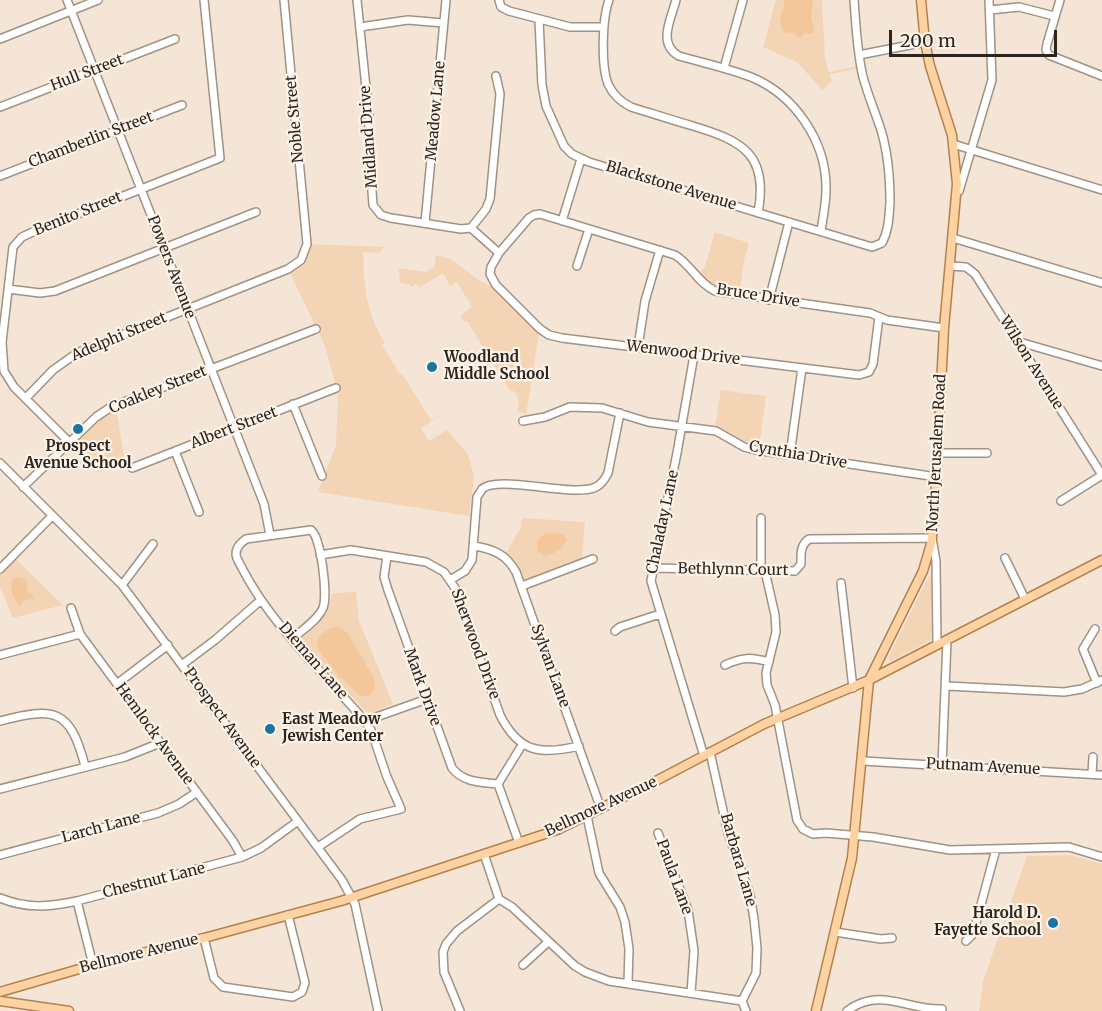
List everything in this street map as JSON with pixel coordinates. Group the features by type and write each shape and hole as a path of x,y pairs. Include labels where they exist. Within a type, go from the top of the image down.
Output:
{"main road":[{"name":"North Jerusalem Road","path":"816,1011 852,858 869,680 918,583 932,538 944,328 957,176 950,125 930,66 925,42 921,0"},
{"name":"Bellmore Avenue","path":"0,992 93,965 204,938 353,897 557,830 777,719 853,688 1102,560"},
{"path":"0,1001 69,1011"}],"street":[{"name":"Powers Avenue","path":"67,0 264,504 270,535"},
{"path":"0,39 98,0"},
{"name":"Benito Street","path":"70,443 9,380 2,362 2,342 14,247 22,237 220,158 204,0"},
{"name":"Noble Street","path":"284,0 306,239"},
{"name":"Midland Drive","path":"357,0 369,117 373,205 381,215 461,229 471,228"},
{"name":"Meadow Lane","path":"425,223 446,0"},
{"path":"499,0 501,7 539,20 570,27 604,27"},
{"path":"609,0 604,27 606,72 608,84 614,94 631,107 719,134 740,144 751,156 759,173 762,187 758,213"},
{"path":"676,0 667,33 667,42 671,49 680,56 752,77 780,94 794,107 811,131 821,154 826,178 826,200 821,231"},
{"path":"724,68 742,0"},
{"path":"854,0 859,55 925,42"},
{"path":"956,201 992,80 989,0"},
{"path":"1060,0 1046,50 1049,55 1102,75"},
{"path":"990,10 1020,7 1054,16"},
{"path":"360,27 408,20 443,23"},
{"name":"Blackstone Avenue","path":"539,20 544,99 561,141 572,154 581,159 872,247 882,243 889,220 890,179 886,152 866,87 859,55"},
{"name":"Hull Street","path":"0,107 175,39"},
{"path":"496,76 500,94 490,200 471,228 499,253"},
{"name":"Chamberlin Street","path":"0,176 182,105"},
{"path":"953,144 1102,190"},
{"path":"562,220 581,159"},
{"path":"8,289 40,293 55,291 256,212"},
{"name":"Bruce Drive","path":"499,253 529,218 540,214 660,250 680,259 702,283 715,291 870,313 902,323 944,328"},
{"path":"769,300 789,222"},
{"path":"578,266 589,229"},
{"path":"953,238 1102,283"},
{"name":"Adelphi Street","path":"26,398 53,370 77,353 293,267 304,255 306,239"},
{"path":"638,347 645,301 660,250"},
{"name":"Wenwood Drive","path":"499,253 491,267 492,279 544,332 562,338 858,375 869,372 873,364 879,317"},
{"name":"Wilson Avenue","path":"950,266 966,267 975,274 1102,475"},
{"name":"Coakley Street","path":"23,487 96,417 111,407 316,329"},
{"path":"1016,341 1102,366"},
{"name":"Chaladay Lane","path":"694,355 651,585 707,754"},
{"path":"790,455 802,368"},
{"name":"Albert Street","path":"132,468 336,388"},
{"path":"293,404 322,476"},
{"name":"Cynthia Drive","path":"523,421 536,420 563,409 578,406 602,408 648,422 716,430 750,449 937,477"},
{"path":"450,580 465,571 472,560 477,497 482,489 500,484 590,489 601,484 608,473 620,413"},
{"path":"174,451 199,512"},
{"path":"938,453 987,453"},
{"name":"Prospect Avenue","path":"0,463 122,585 183,664 353,897 378,1011"},
{"path":"1060,501 1102,475"},
{"path":"1,565 52,516"},
{"path":"762,518 763,571 775,615 776,632 766,673 767,685 777,719 797,820 803,830 813,834 854,835 950,850 1069,847 1102,857"},
{"path":"270,535 311,530 316,535 325,593 323,608 315,619 293,638"},
{"name":"Dieman Lane","path":"270,535 246,539 239,544 236,553 261,600 371,730 401,809 360,819 318,847"},
{"path":"932,538 936,561 937,645"},
{"name":"Bethlynn Court","path":"654,568 795,572 801,564 801,548 809,539 932,538"},
{"path":"122,585 153,544"},
{"name":"Sylvan Lane","path":"474,546 493,549 506,557 516,572 601,809"},
{"name":"Sherwood Drive","path":"320,555 351,550 426,562 444,572 450,580 500,715 522,745"},
{"name":"Mark Drive","path":"387,556 384,577 448,757 456,772 468,780 498,784"},
{"path":"1005,558 1025,599"},
{"path":"522,586 593,559"},
{"path":"842,584 853,688"},
{"path":"183,664 261,600"},
{"name":"Hemlock Avenue","path":"71,608 80,634 233,841 242,857"},
{"path":"615,631 620,627 660,614"},
{"path":"947,686 1064,692 1082,689 1099,681 1083,649 1095,629"},
{"path":"0,655 80,634"},
{"path":"942,765 947,686 947,640"},
{"path":"118,683 168,645"},
{"path":"725,665 745,657 769,662"},
{"path":"365,721 426,699"},
{"path":"0,721 40,712 55,715 72,731 85,766"},
{"path":"0,789 125,757 160,743"},
{"path":"519,843 498,784 522,745 549,751 579,746"},
{"name":"Barbara Lane","path":"707,754 728,833 747,886 754,920 757,948 756,974 742,1001"},
{"path":"1092,774 1093,757"},
{"name":"Putnam Avenue","path":"863,761 1102,775"},
{"name":"Larch Lane","path":"0,855 158,813 179,804 197,792"},
{"path":"587,816 599,873 620,907 625,922 629,949 628,983"},
{"name":"Chestnut Lane","path":"0,898 11,903 34,907 76,901 242,857 261,848 298,821"},
{"name":"Paula Lane","path":"658,833 688,910 694,951 691,993"},
{"path":"966,941 972,935 976,923 996,849"},
{"path":"484,854 499,899 512,907 548,942 585,972 601,979 742,1001 746,1011"},
{"path":"460,1011 444,972 443,951 456,932 499,899"},
{"path":"76,901 93,965"},
{"path":"204,938 214,978 223,987 293,997 302,992 305,982 288,915"},
{"path":"835,932 881,939 892,938"},
{"path":"523,965 548,942"},
{"path":"847,1011 858,1004 877,1000 920,1010 942,1009"}],"shaded area":[{"path":"776,0 822,0 825,59 829,72 857,66 857,69 830,74 832,81 822,90 798,63 763,47"},
{"path":"785,0 813,0 811,18 814,30 812,34 805,33 800,38 793,33 783,32 780,20"},
{"path":"715,232 749,243 740,291 717,287 699,274 705,266"},
{"path":"307,244 384,247 379,253 363,252 365,288 370,310 385,343 382,345 431,420 442,414 421,428 429,441 447,430 468,454 474,477 469,516 318,492 336,445 338,395 325,346 288,269 296,265"},
{"path":"436,255 451,259 480,281 493,287 539,334 526,414 517,411 518,397 512,390 510,391 467,321 464,322 460,316 472,307 457,282 450,286 443,273 419,288 416,284 411,287 409,284 400,282 398,263 399,268 426,272 434,267"},
{"path":"721,390 766,396 759,447 715,426"},
{"path":"116,408 124,456 99,473 73,446 100,417"},
{"path":"522,518 585,522 582,559 524,581 515,561 506,553 521,527"},
{"path":"545,533 562,534 567,540 557,551 544,556 537,550 537,541"},
{"path":"14,557 63,605 13,618 0,587 0,571"},
{"path":"929,576 931,577 931,640 889,662 889,659 887,660"},
{"path":"19,577 27,581 27,590 34,599 24,600 19,606 13,596 11,586 13,579"},
{"path":"356,592 359,621 393,704 370,713 367,713 299,639 328,612 332,593"},
{"path":"337,627 347,632 374,678 375,689 368,696 361,696 338,675 317,648 318,640 323,634"},
{"name":"Harold D. Fayette School","path":"1070,855 1102,864 1102,1011 979,1011 983,981 1027,856"}],"place":[{"name":"Woodland Middle School","path":"432,367"},
{"name":"Prospect Avenue School","path":"78,429"},
{"name":"East Meadow Jewish Center","path":"270,729"},
{"name":"Harold D. Fayette School","path":"1053,923"}]}
